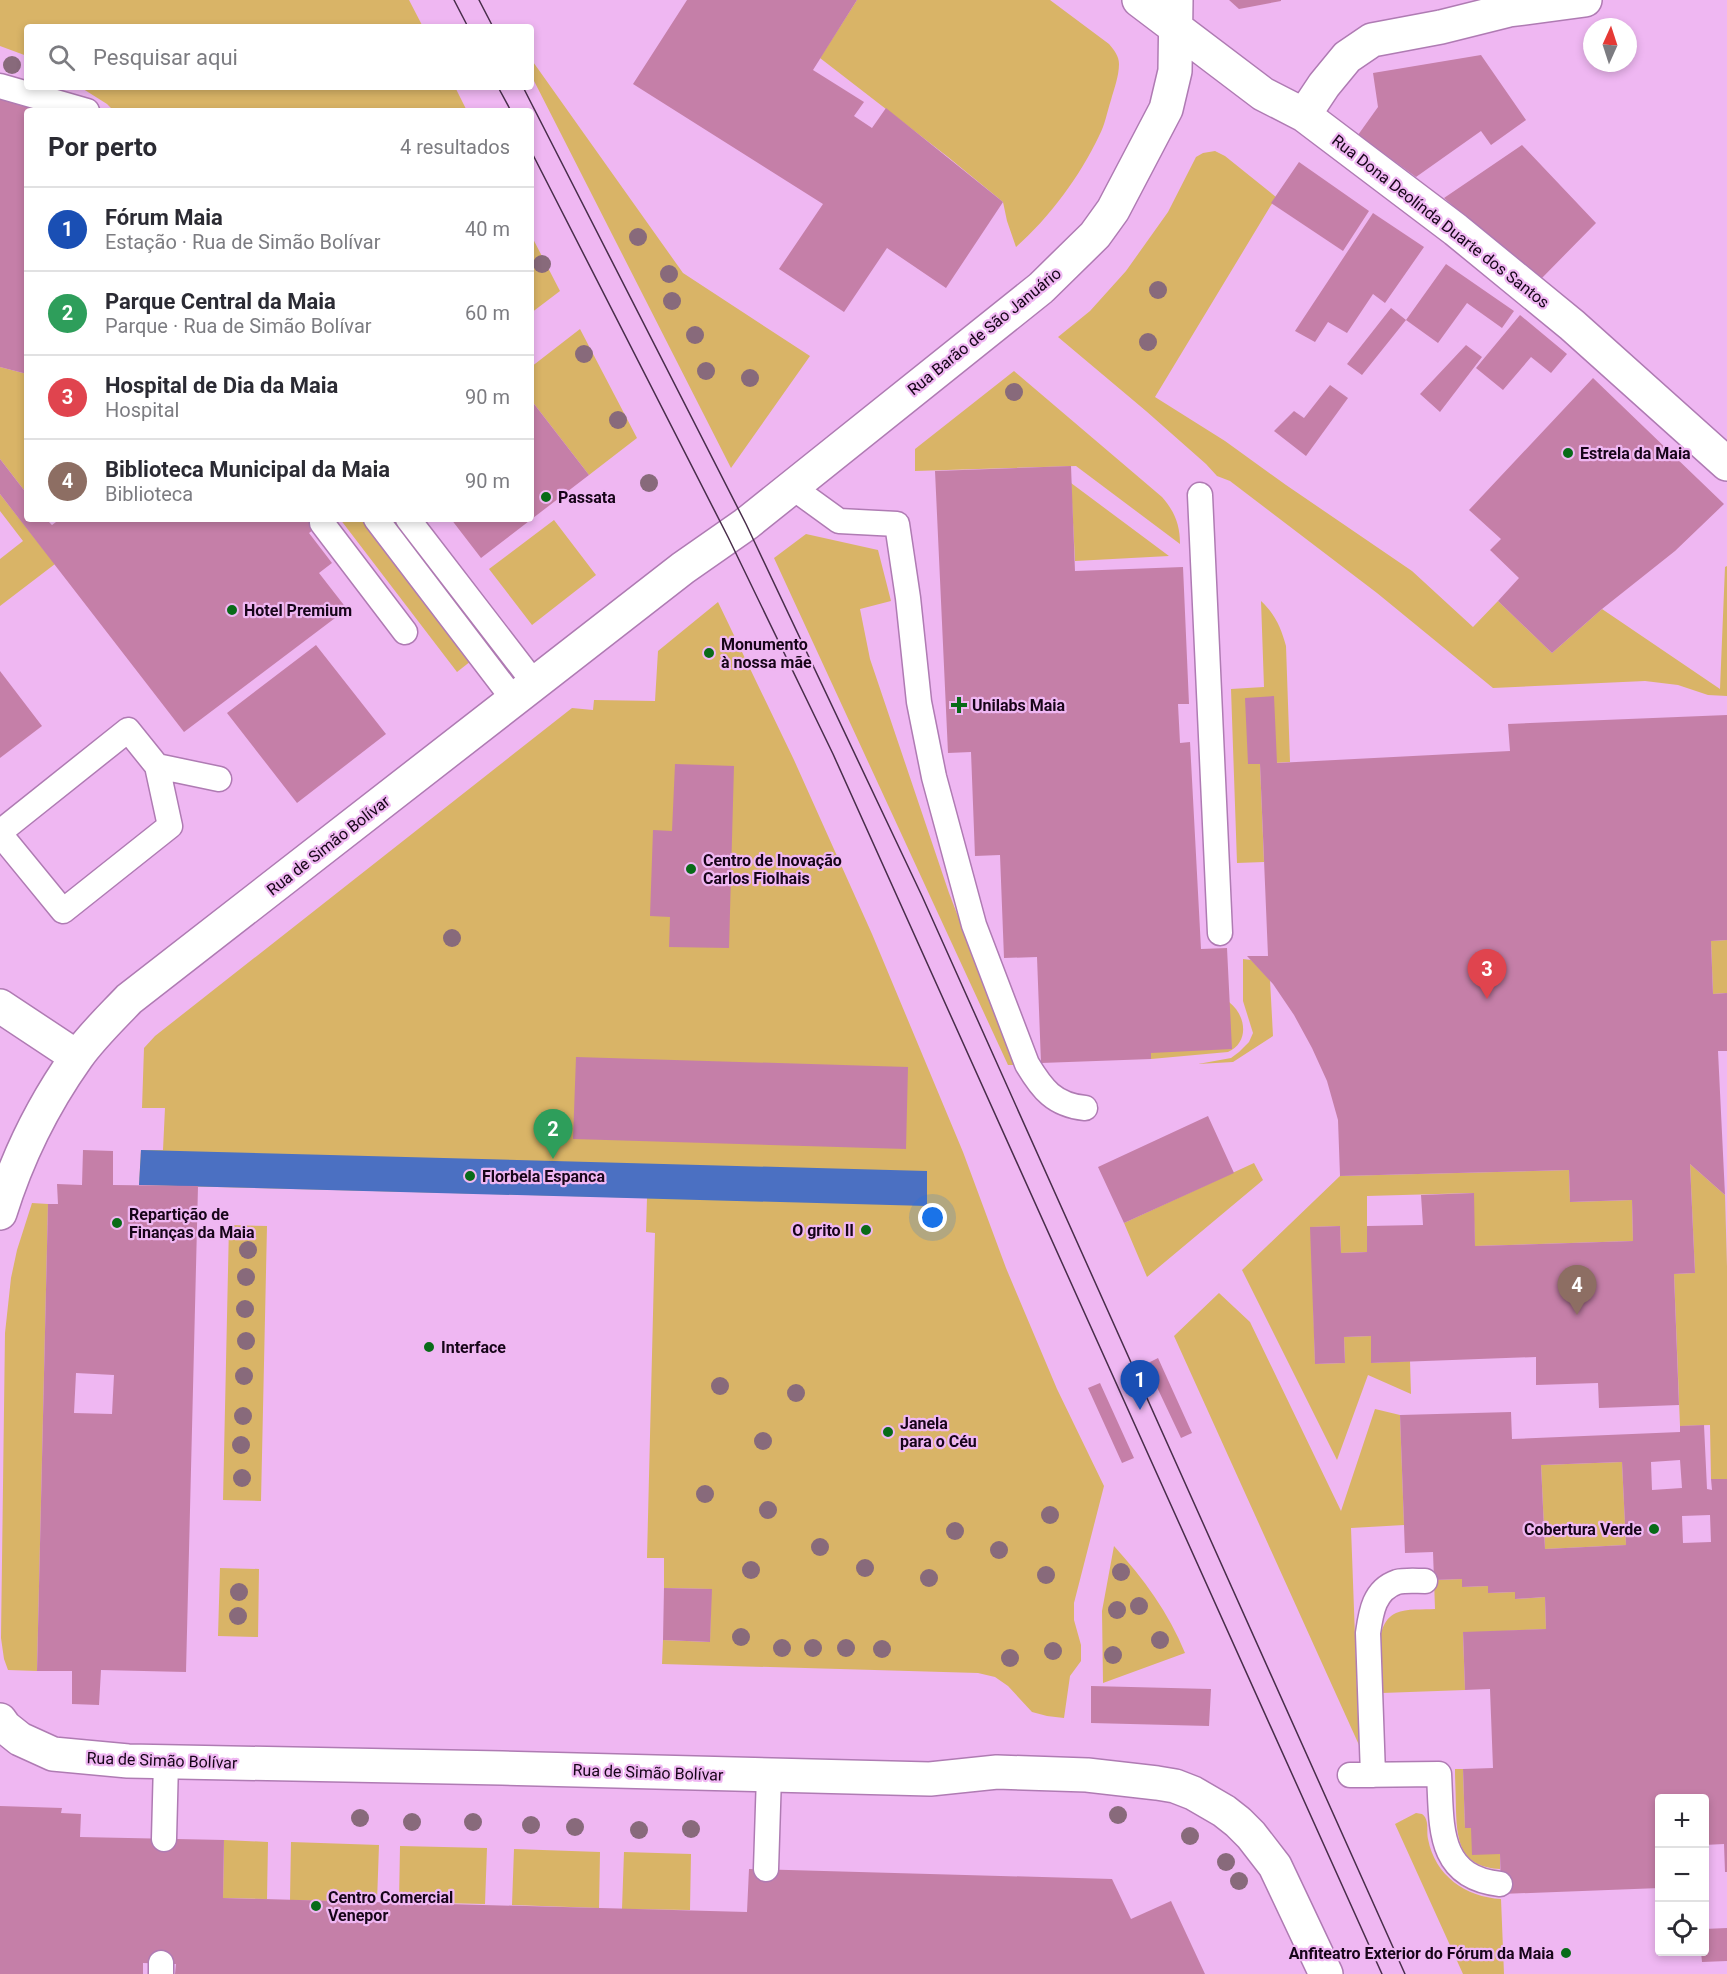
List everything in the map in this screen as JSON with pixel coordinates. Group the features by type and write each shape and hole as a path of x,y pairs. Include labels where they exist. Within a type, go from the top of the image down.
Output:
{"street":[{"name":"Rua Dona Deolínda Duarte dos Santos","path":"1139,0 1177,15 1263,94 1304,115 1430,210 1563,318 1727,464"},
{"path":"1304,115 1324,85 1347,57 1372,40 1442,27 1509,10 1585,0"},
{"name":"Rua Barão de São Januário","path":"728,537 1041,288 1095,235 1113,210 1166,109 1175,71 1177,15"},
{"name":"Rua de Simão Bolívar","path":"0,1214 18,1163 38,1121 77,1057 103,1025 129,999 683,568 728,537"},
{"path":"0,1006 77,1057"},
{"name":"Rua de Simão Bolívar","path":"0,1720 20,1740 53,1754 128,1761 930,1779 998,1772 1087,1775 1175,1786 1200,1797 1231,1817 1251,1835 1275,1866 1326,1974"}],"lane":[{"path":"0,86 77,108"},
{"path":"792,487 839,521 897,524 908,598 919,702 934,777 974,925 1027,1064 1038,1083 1052,1097 1071,1107 1085,1108"},
{"path":"1200,495 1220,933"},
{"path":"379,522 525,692"},
{"path":"410,522 525,692"},
{"path":"322,523 405,632"},
{"path":"128,729 157,766 170,826 63,911 0,833 128,729"},
{"path":"157,766 219,779"},
{"path":"1425,1581 1398,1582 1386,1588 1376,1598 1371,1612 1368,1633 1362,1775 1439,1774 1442,1830 1449,1854 1456,1864 1476,1879 1500,1884"},
{"path":"164,1839 166,1762"},
{"path":"766,1869 769,1775"}],"shaded area":[{"path":"0,0 409,0 421,24 24,24 24,55 0,46"},
{"path":"857,0 1050,0 1109,44 1114,51 1119,61 1118,73 1099,136 1083,166 1063,195 1041,223 1016,247 1003,202 820,58"},
{"path":"534,63 683,273 810,356 731,468 534,81"},
{"path":"85,90 456,90 466,108 111,108"},
{"path":"1215,151 1225,156 1276,197 1155,397 1225,441 1412,571 1473,627 1498,601 1552,653 1602,609 1720,689 1725,567 1727,566 1727,696 1708,695 1678,685 1645,681 1493,688 1377,593 1230,481 1217,476 1146,411 1058,337 1090,311 1126,271 1168,212 1196,157"},
{"path":"534,241 560,291 534,311"},
{"path":"580,329 637,438 589,475 534,404 534,365"},
{"path":"0,367 24,373 24,490 0,459"},
{"path":"1014,371 1162,497 1176,519 1180,544 1076,466 915,471 915,449"},
{"path":"1071,483 1169,556 1075,561"},
{"path":"0,494 55,564 0,606 0,559 23,541 0,511"},
{"path":"554,520 596,575 532,625 489,569"},
{"path":"342,522 364,522 471,661 457,672"},
{"path":"806,534 878,550 891,601 860,609 870,659 949,893 1015,1065 1008,1065 774,558"},
{"path":"1261,601 1277,622 1286,646 1290,762 1260,764 1264,862 1237,863 1231,689 1264,687"},
{"path":"718,602 794,760 872,934 963,1152 1006,1268 1057,1389 1104,1486 1074,1603 1074,1620 1081,1645 1081,1661 1070,1676 1064,1718 1032,1712 1008,1686 995,1677 978,1673 662,1664 663,1640 710,1642 711,1589 664,1588 664,1558 647,1558 655,1233 646,1232 647,1198 139,1185 141,1150 163,1150 165,1108 142,1108 144,1048 155,1036 572,708 593,710 594,700 655,701 658,651"},
{"path":"1727,940 1727,993 1713,994 1711,941"},
{"path":"1243,959 1251,960 1270,980 1273,1036 1233,1062 1198,1064 1231,1058 1249,1042 1253,1033 1243,1001"},
{"path":"1229,1002 1239,1014 1243,1028 1240,1042 1235,1048 1228,1052 1151,1059 1151,1053"},
{"path":"1254,1163 1263,1180 1147,1277 1124,1223"},
{"path":"1690,1164 1725,1195 1727,1479 1711,1479 1710,1425 1680,1426 1674,1274 1695,1273"},
{"path":"1569,1170 1570,1202 1632,1200 1633,1241 1475,1246 1473,1193 1367,1196 1367,1252 1341,1253 1340,1226 1311,1227 1315,1364 1345,1363 1344,1337 1371,1336 1372,1363 1410,1361 1411,1394 1368,1375 1337,1460 1242,1270 1340,1176"},
{"path":"32,1203 48,1204 37,1671 8,1670 1,1638 5,1333 11,1278"},
{"path":"229,1225 267,1226 261,1501 223,1500"},
{"path":"1219,1293 1250,1322 1341,1511 1375,1409 1400,1415 1404,1525 1351,1528 1359,1745 1174,1336"},
{"path":"1622,1462 1626,1545 1545,1549 1541,1465"},
{"path":"1114,1546 1154,1597 1179,1638 1185,1653 1103,1683 1102,1611"},
{"path":"220,1568 259,1569 258,1637 218,1636"},
{"path":"1462,1579 1462,1587 1488,1586 1488,1593 1515,1592 1516,1599 1545,1597 1546,1629 1463,1633 1465,1690 1382,1693 1379,1649 1383,1627 1388,1619 1405,1610 1435,1609 1434,1580"},
{"path":"1455,1769 1463,1769 1465,1828 1471,1828 1500,1854 1500,1869 1477,1864 1464,1852 1458,1834"},
{"path":"1416,1813 1422,1814 1426,1819 1432,1852 1437,1864 1445,1874 1464,1889 1501,1899 1504,1974 1463,1974 1395,1824"},
{"path":"224,1840 268,1842 267,1899 223,1898"},
{"path":"291,1842 379,1845 377,1902 290,1900"},
{"path":"400,1846 487,1848 485,1904 399,1902"},
{"path":"514,1849 600,1852 599,1908 512,1905"},
{"path":"624,1852 691,1854 690,1910 622,1909"}],"water":[{"path":"141,1150 927,1171 927,1206 139,1185"}],"building":[{"path":"687,0 857,0 813,70 864,102 854,116 872,128 886,108 1003,202 946,288 887,248 844,312 779,269 823,204 633,84"},
{"path":"1229,0 1281,0 1281,1 1239,9"},
{"path":"1481,55 1526,120 1491,145 1481,131 1416,177 1358,135 1378,107 1373,73"},
{"path":"0,97 38,108 24,108 24,373 0,367"},
{"path":"1522,145 1596,223 1539,281 1444,198"},
{"path":"1299,162 1369,211 1343,251 1271,203"},
{"path":"1373,213 1424,247 1385,303 1373,294 1347,333 1328,322 1315,342 1295,331"},
{"path":"1446,264 1514,311 1502,328 1467,303 1438,343 1406,320"},
{"path":"1391,308 1406,320 1362,375 1347,364"},
{"path":"1520,315 1567,354 1551,373 1531,357 1503,390 1476,368"},
{"path":"1466,345 1482,357 1440,412 1420,394"},
{"path":"1593,378 1724,504 1675,551 1602,609 1552,653 1498,601 1519,578 1490,550 1501,539 1469,510"},
{"path":"1330,385 1348,398 1306,456 1274,431 1294,411 1304,418"},
{"name":"Passata","path":"534,404 589,475 534,517"},
{"path":"0,459 24,490 24,522 49,522 52,525 56,522 323,522 309,533 332,563 319,573 347,609 184,732 0,494"},
{"path":"1071,466 1075,571 1183,567 1189,704 1178,704 1180,743 1190,742 1201,949 1227,948 1232,1049 1151,1053 1151,1059 1041,1063 1037,957 1004,958 1000,855 975,856 971,752 948,753 935,471"},
{"name":"Passata","path":"453,522 528,522 481,558"},
{"path":"316,645 386,734 297,803 227,713"},
{"path":"0,671 42,726 0,758"},
{"path":"1274,696 1277,763 1510,751 1508,724 1727,715 1727,940 1711,941 1713,994 1727,993 1727,1051 1718,1051 1725,1195 1690,1164 1695,1273 1674,1274 1679,1405 1599,1408 1598,1383 1536,1385 1536,1357 1371,1363 1371,1336 1344,1337 1345,1363 1315,1364 1310,1227 1340,1226 1341,1253 1367,1252 1367,1226 1423,1225 1421,1195 1474,1193 1475,1246 1633,1241 1632,1200 1570,1202 1569,1170 1340,1176 1338,1120 1327,1081 1294,1015 1273,984 1247,956 1268,956 1260,764 1248,764 1245,698"},
{"name":"Centro de Inovação Carlos Fiolhais","path":"675,764 734,766 729,948 669,947 670,917 650,916 653,830 672,831"},
{"path":"576,1057 908,1067 906,1149 573,1139"},
{"path":"1208,1116 1234,1173 1124,1223 1098,1167"},
{"path":"83,1150 113,1151 113,1185 198,1186 186,1672 101,1670 99,1705 72,1704 72,1671 37,1671 48,1204 58,1204 57,1184 82,1185","holes":["76,1373 114,1375 112,1414 74,1413"]},
{"path":"1158,1358 1192,1433 1181,1438 1146,1364"},
{"path":"1100,1383 1134,1458 1122,1463 1088,1388"},
{"path":"1511,1412 1512,1439 1680,1432 1680,1426 1704,1425 1707,1489 1712,1490 1711,1479 1727,1479 1727,1872 1725,1872 1724,1844 1709,1845 1709,1794 1655,1794 1655,1888 1501,1894 1500,1854 1472,1855 1471,1828 1465,1828 1463,1769 1493,1768 1490,1689 1465,1690 1463,1632 1546,1629 1545,1597 1515,1599 1515,1592 1488,1593 1488,1586 1462,1587 1462,1579 1434,1580 1433,1552 1405,1553 1400,1415","holes":["1680,1460 1682,1488 1652,1490 1651,1462","1622,1462 1626,1545 1545,1549 1541,1465","1710,1515 1711,1542 1683,1543 1682,1516"]},
{"path":"664,1588 712,1589 710,1642 663,1640"},
{"path":"1091,1686 1211,1689 1209,1726 1091,1723"},
{"path":"0,1806 62,1808 61,1813 81,1814 80,1837 224,1840 223,1898 747,1912 749,1869 1112,1879 1131,1919 1171,1901 1205,1974 175,1974 176,1964 143,1963 143,1974 0,1974"},
{"path":"1727,1928 1727,1961 1702,1962 1701,1956 1709,1956 1709,1929"}],"tram line":[{"path":"454,0 466,24"},
{"path":"479,0 491,24"},
{"path":"500,90 509,108"},
{"path":"525,90 534,108"},
{"path":"534,109 746,524 922,896 1405,1974"},
{"path":"534,157 728,537 833,754 1382,1974"}],"place":[{"name":"Estrela da Maia","path":"1568,453"},
{"name":"Passata","path":"546,497"},
{"name":"Hotel Premium","path":"232,610"},
{"name":"Monumento à nossa mãe","path":"709,653"},
{"name":"Unilabs Maia","path":"959,705"},
{"name":"Centro de Inovação Carlos Fiolhais","path":"691,869"},
{"name":"Hospital de Dia da Maia","path":"1487,999"},
{"name":"Parque Central da Maia","path":"553,1159"},
{"name":"Florbela Espanca","path":"470,1176"},
{"name":"Repartição de Finanças da Maia","path":"117,1223"},
{"name":"O grito II","path":"866,1230"},
{"name":"Biblioteca Municipal da Maia","path":"1577,1315"},
{"name":"Interface","path":"429,1347"},
{"name":"Fórum Maia","path":"1140,1410"},
{"name":"Janela para o Céu","path":"888,1432"},
{"name":"Cobertura Verde","path":"1654,1529"},
{"name":"Centro Comercial Venepor","path":"316,1906"},
{"name":"Anfiteatro Exterior do Fórum da Maia","path":"1566,1953"}]}
